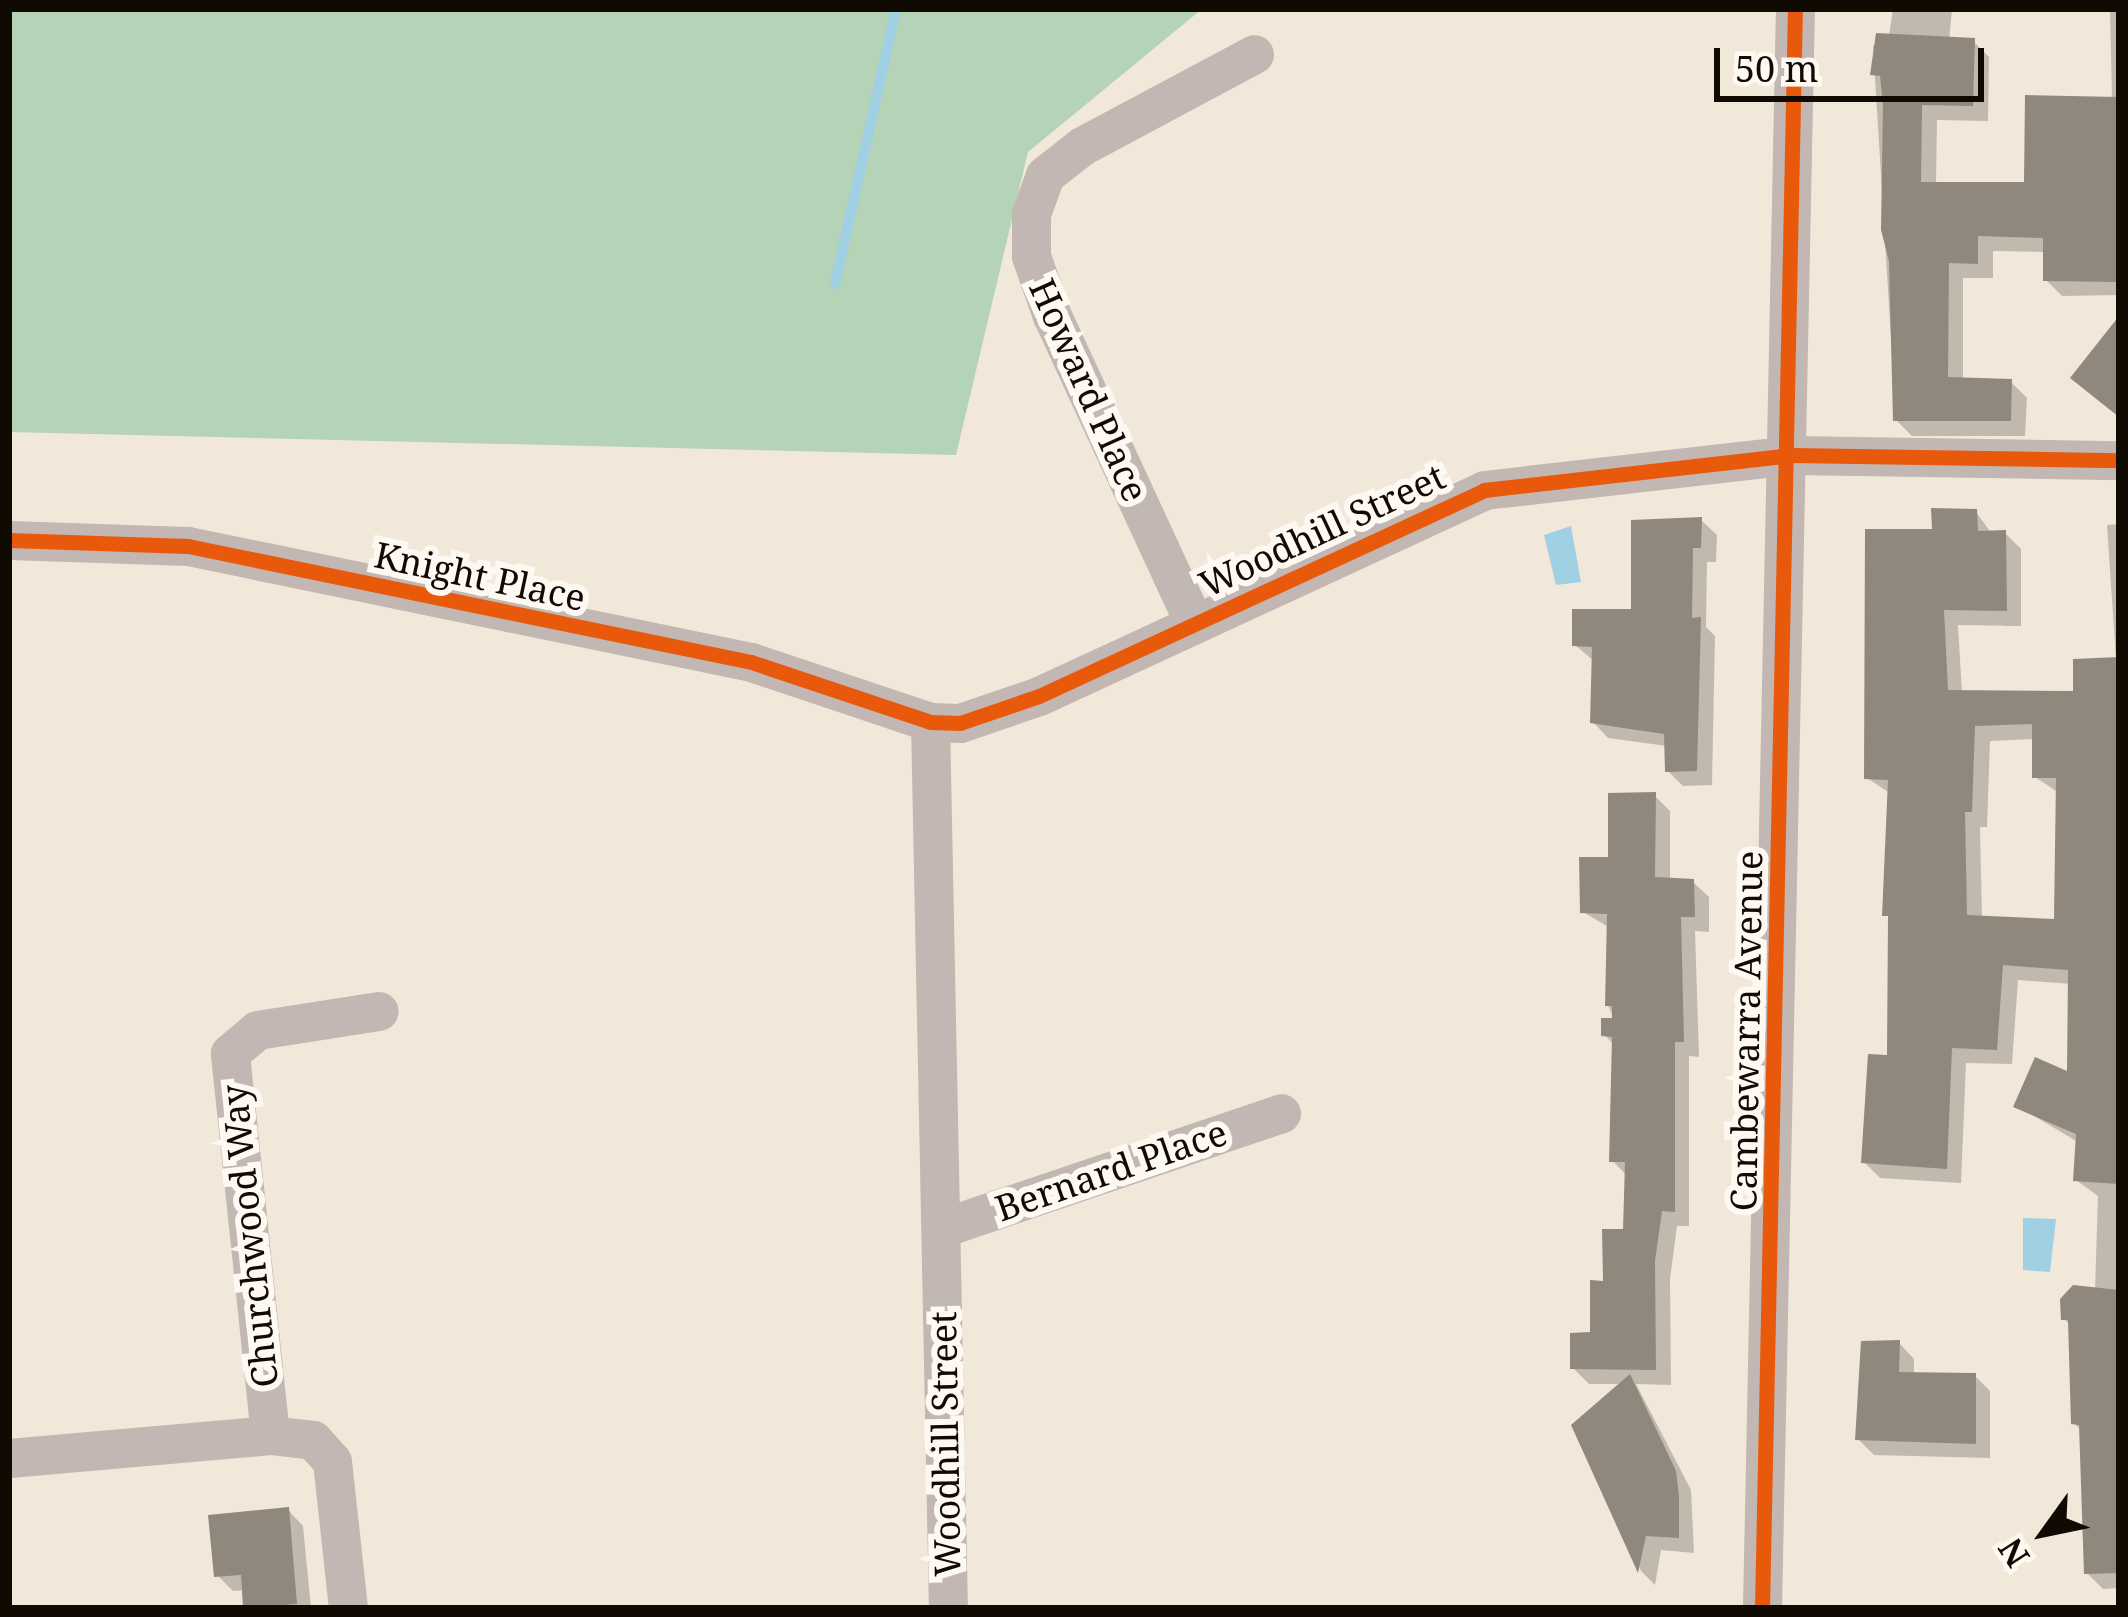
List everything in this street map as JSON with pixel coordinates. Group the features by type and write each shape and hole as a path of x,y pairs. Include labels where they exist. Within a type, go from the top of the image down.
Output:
{"street":[{"name":"Cambewarra Avenue","path":"1762,1608 1791,455 1795,9"},
{"name":"Howard Place","path":"1194,623 1052,316 1030,256 1031,214 1045,175 1082,146 1254,54"},
{"name":"Woodhill Street","path":"948,1608 930,722 993,716 1484,490 1791,455 2119,460"},
{"name":"Knight Place","path":"9,540 188,546 751,662 930,722"},
{"name":"Churchwood Way","path":"270,1435 230,1053 256,1030 380,1011"},
{"name":"Bernard Place","path":"942,1228 1281,1113"},
{"path":"9,1458 270,1435 327,1448 348,1608"}],"green space":[{"path":"9,9 1202,9 1028,152 956,455 9,432"}],"water":[{"path":"1571,526 1581,582 1556,585 1544,535"},
{"path":"2023,1218 2056,1219 2050,1272 2023,1270"}],"building":[{"path":"1876,33 1975,38 1973,106 1922,105 1921,182 2024,182 2025,95 2119,97 2119,282 2043,281 2043,238 1978,236 1978,264 1949,263 1948,377 2012,379 2011,421 1893,421 1889,261 1881,230 1883,104 1880,76 1870,75"},
{"path":"2119,316 2119,417 2070,378"},
{"path":"1931,508 1977,509 1978,531 2006,530 2007,611 1944,610 1948,690 2073,691 2073,659 2119,657 2119,1184 2073,1181 2076,1134 2013,1107 2035,1057 2067,1071 2068,970 2003,965 1997,1050 1952,1048 1947,1169 1861,1163 1868,1054 1887,1055 1888,916 1882,916 1888,780 1864,779 1865,529 1932,529","holes":["2032,724 2032,778 2056,778 2054,919 1967,915 1965,812 1972,812 1975,726"]},
{"path":"1702,517 1701,548 1693,548 1692,618 1701,617 1697,771 1665,772 1664,734 1590,723 1592,647 1572,646 1572,609 1631,609 1631,520"},
{"path":"1656,792 1655,877 1694,879 1695,917 1681,917 1684,1042 1675,1042 1675,1212 1662,1211 1655,1261 1656,1370 1570,1369 1570,1333 1590,1332 1590,1280 1603,1281 1602,1229 1623,1229 1625,1162 1609,1162 1612,1037 1601,1036 1601,1018 1612,1018 1612,1006 1605,1006 1607,914 1580,913 1579,857 1608,857 1608,793"},
{"path":"2073,1285 2119,1290 2119,1573 2084,1574 2079,1425 2071,1424 2068,1320 2061,1320 2060,1299"},
{"path":"1900,1340 1899,1372 1976,1373 1976,1444 1855,1440 1861,1341"},
{"path":"1630,1374 1676,1471 1679,1496 1679,1538 1646,1536 1638,1573 1571,1425"},
{"path":"289,1507 297,1604 243,1608 241,1575 214,1577 208,1515"}],"waterway":[{"path":"835,284 896,9"}],"cycle path":[{"path":"1762,1608 1795,9"},
{"path":"9,540 188,546 751,662 930,722 960,723 1039,696 1484,490 1791,455 2119,460"}]}
